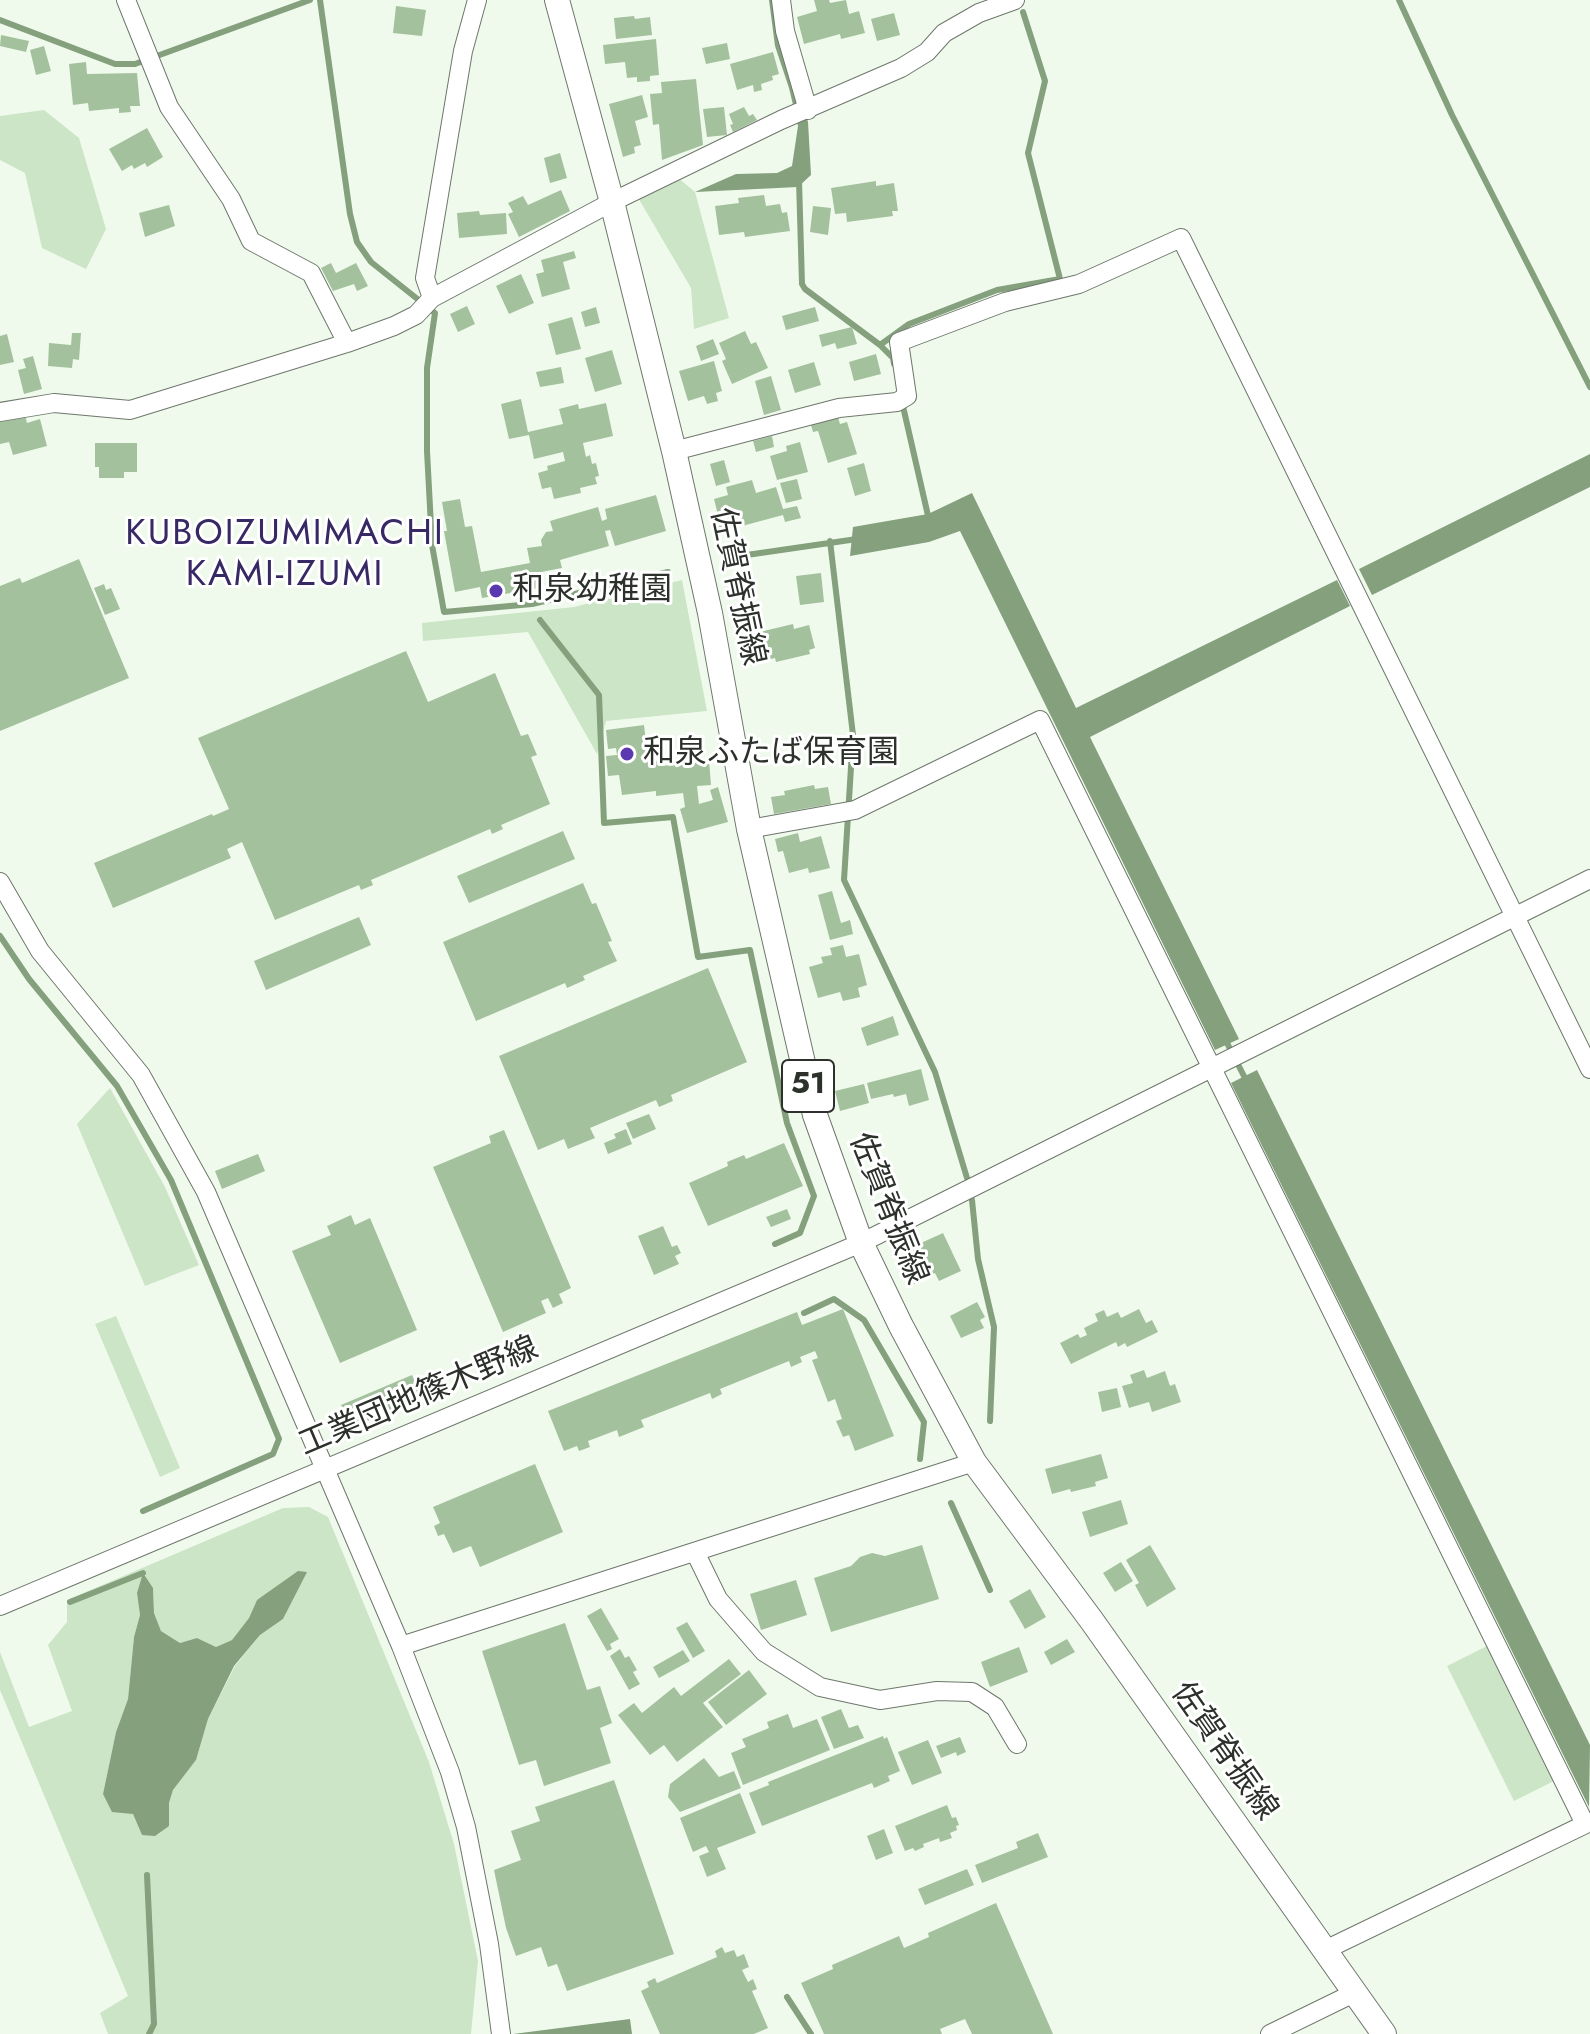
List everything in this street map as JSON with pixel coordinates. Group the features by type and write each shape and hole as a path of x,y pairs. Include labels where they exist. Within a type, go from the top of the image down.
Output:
{"main road":[{"name":"佐賀脊振線","path":"557,0 612,202 674,451 710,613 749,829 815,1115 861,1243 901,1326 974,1462 1092,1621 1384,2034"}],"street":[{"path":"126,0 169,107 231,199 251,241 311,273 347,343"},
{"path":"432,298 425,278 463,51 477,0"},
{"path":"781,0 785,31 808,110"},
{"path":"0,412 54,403 130,410 347,343 416,315 432,298 612,202 781,120 901,68 927,52 944,33 979,13 1015,0"},
{"path":"674,451 839,408 902,399 899,342 1005,302 1079,284 1181,238 1590,1069"},
{"path":"749,829 849,812 1040,720 1226,1061 1588,1823 1323,1951"},
{"name":"工業団地篠木野線","path":"0,1606 861,1243 1590,879"},
{"path":"0,882 40,951 141,1075 206,1192 401,1646 450,1772 466,1827 489,1944 501,2034"},
{"path":"401,1646 974,1462"},
{"path":"695,1552 718,1599 764,1652 820,1687 880,1700 937,1691 972,1692 995,1707 1017,1744"},
{"path":"1270,2034 1354,1993"}],"shaded area":[{"path":"769,0 775,0 782,40 808,122 811,175 798,187 695,192 736,174 777,173 792,166 798,126 775,46"},
{"path":"44,110 79,138 106,229 86,269 42,248 25,173 0,160 0,116"},
{"path":"677,177 695,192 729,318 694,329 691,288 637,196"},
{"path":"1590,454 1590,487 1372,595 1359,569"},
{"path":"972,493 1076,708 1337,580 1350,606 1090,737 1239,1039 1215,1050 960,531 929,542 850,556 853,527 928,514"},
{"path":"682,580 707,711 606,721 597,754 528,632 423,641 422,623 574,607"},
{"path":"1257,1070 1590,1745 1589,1807 1231,1083"},
{"path":"110,1088 165,1187 199,1265 145,1286 77,1124"},
{"path":"116,1316 180,1468 160,1477 95,1324"},
{"path":"309,1507 328,1517 429,1762 454,1844 478,1961 471,2034 108,2034 100,2013 128,1996 0,1690 0,1652 29,1727 72,1711 48,1645 67,1622 67,1600 283,1508","holes":["306,1572 283,1619 260,1635 235,1666 208,1719 196,1760 173,1790 169,1803 169,1826 142,1835 133,1814 103,1794 116,1732 128,1699 134,1637 140,1615 137,1593 153,1588 154,1613 161,1631 180,1643 197,1638 216,1647 232,1640 249,1618 257,1600"]},
{"path":"298,1571 307,1572 283,1619 260,1635 234,1666 208,1719 196,1760 173,1790 169,1803 169,1826 155,1836 142,1835 133,1814 112,1812 103,1794 116,1732 128,1699 134,1637 140,1615 137,1593 143,1573 153,1588 154,1613 161,1631 180,1643 197,1638 216,1647 232,1640 249,1618 257,1600"},
{"path":"1489,1645 1556,1780 1514,1801 1447,1666"},
{"path":"630,2019 632,2034 513,2034"}],"building":[{"path":"814,0 829,0 830,3 846,0 849,14 859,11 865,33 841,39 840,34 804,44 797,17 817,11"},
{"path":"396,6 426,10 422,36 393,33"},
{"path":"894,13 900,35 877,41 871,19"},
{"path":"634,16 635,19 650,17 652,35 616,39 614,18"},
{"path":"1,35 29,41 26,52 0,46"},
{"path":"656,39 659,75 650,76 650,81 637,82 637,77 627,78 625,62 605,64 603,45"},
{"path":"727,43 730,59 706,64 702,48"},
{"path":"44,46 51,71 36,75 30,50"},
{"path":"773,52 779,74 761,84 762,90 754,92 753,85 737,90 730,64"},
{"path":"86,62 87,74 137,73 140,106 130,106 131,112 119,113 119,108 89,111 88,103 73,105 69,64"},
{"path":"696,79 703,145 662,160 659,124 653,125 650,94 662,93 661,82"},
{"path":"642,95 648,117 635,121 641,145 634,147 635,153 623,157 609,104"},
{"path":"724,107 727,135 707,137 703,109"},
{"path":"744,107 749,116 753,114 757,120 733,132 729,114"},
{"path":"147,128 163,157 147,167 145,163 134,169 132,165 122,171 109,149"},
{"path":"560,153 567,178 550,183 544,158"},
{"path":"876,181 876,186 894,183 898,211 892,211 893,216 847,222 846,213 835,214 831,188"},
{"path":"561,190 570,211 519,237 508,214 513,212 508,203 523,196 528,205"},
{"path":"764,195 766,206 780,204 782,213 787,212 790,231 745,237 744,232 719,235 715,206 739,203 738,198"},
{"path":"169,205 175,226 145,237 139,213"},
{"path":"813,206 831,208 828,235 810,232"},
{"path":"479,211 480,215 506,213 507,234 459,238 457,213"},
{"path":"574,251 576,258 563,262 570,289 542,297 536,274 544,272 541,260"},
{"path":"331,263 336,273 356,263 368,286 357,291 354,284 333,291 321,268"},
{"path":"521,274 534,303 509,314 496,286"},
{"path":"467,306 475,324 458,332 450,314"},
{"path":"596,307 600,323 585,327 581,312"},
{"path":"815,307 819,321 786,330 782,316"},
{"path":"572,317 581,349 556,355 548,324"},
{"path":"852,327 857,344 837,349 835,343 822,347 819,335"},
{"path":"745,331 751,344 756,342 768,368 732,384 722,361 726,359 719,343"},
{"path":"72,333 81,333 79,360 73,359 72,368 48,366 49,343 71,345"},
{"path":"7,334 14,362 0,365 0,336"},
{"path":"713,339 719,354 701,361 696,346"},
{"path":"612,350 622,384 595,392 585,358"},
{"path":"876,354 881,374 854,381 849,362"},
{"path":"33,356 42,389 24,394 18,370 26,368 23,359"},
{"path":"714,361 722,391 716,393 718,401 707,404 704,396 688,401 679,371"},
{"path":"814,362 821,385 795,393 788,370"},
{"path":"561,367 564,383 540,387 536,372"},
{"path":"771,376 781,410 764,415 755,381"},
{"path":"521,399 528,432 563,424 559,409 578,404 579,409 606,403 613,436 583,443 586,457 590,455 592,464 596,463 597,484 580,488 581,493 554,499 551,487 542,489 538,473 548,470 547,466 565,461 563,452 534,459 529,435 509,439 501,404"},
{"path":"837,414 840,424 847,422 857,454 828,463 818,431 813,432 810,422"},
{"path":"25,415 27,423 40,419 47,446 13,455 9,442 0,444 0,422"},
{"path":"772,436 774,447 756,452 753,441"},
{"path":"800,442 808,472 777,480 770,456 787,451 786,446"},
{"path":"95,443 137,443 137,472 124,472 124,478 99,478 99,467 95,467"},
{"path":"724,460 730,482 716,486 710,464"},
{"path":"864,463 871,491 855,496 847,468"},
{"path":"797,479 802,499 786,503 780,483"},
{"path":"752,480 756,493 776,487 783,509 797,506 801,518 785,522 783,515 716,533 712,516 718,515 714,499 728,495 726,487"},
{"path":"656,495 666,531 615,546 610,530 605,531 609,546 560,560 562,568 536,573 539,588 482,598 480,587 455,592 442,502 460,499 465,527 472,526 481,572 530,563 527,548 542,546 541,540 546,532 553,531 550,521 598,507 602,521 607,519 605,509"},
{"path":"79,559 129,678 0,731 0,586 20,578 22,583"},
{"path":"821,573 824,602 800,605 796,576"},
{"path":"104,584 106,590 111,588 120,609 105,615 94,588"},
{"path":"793,624 794,629 809,625 815,648 809,650 810,654 776,662 775,658 758,662 754,645 749,646 747,635"},
{"path":"406,651 428,702 495,673 521,736 528,734 537,755 531,757 550,804 501,825 503,829 492,834 490,829 371,880 373,885 361,890 359,885 275,920 242,842 227,849 231,858 113,908 94,863 229,809 198,738"},
{"path":"644,725 646,742 651,741 653,751 647,752 648,762 662,760 662,766 709,760 711,785 697,786 699,804 713,800 710,790 718,787 728,822 687,833 680,809 685,807 683,793 656,796 656,791 622,795 619,775 608,776 606,756 617,755 616,748 608,749 606,730"},
{"path":"814,785 815,789 828,787 831,804 774,814 771,797"},
{"path":"563,831 575,859 469,903 457,876"},
{"path":"798,833 800,842 821,836 830,868 809,873 808,868 789,873 783,851 778,852 775,839"},
{"path":"583,883 592,904 596,903 617,961 583,976 585,980 567,988 565,983 476,1021 443,942"},
{"path":"832,891 841,923 850,920 853,934 830,940 818,895"},
{"path":"359,917 371,945 266,990 254,961"},
{"path":"843,945 846,957 859,954 867,985 858,988 860,997 843,1001 840,992 818,998 809,967 823,963 821,957 832,955 830,948"},
{"path":"708,968 747,1062 671,1095 673,1101 659,1107 656,1100 590,1128 595,1138 568,1149 564,1139 538,1150 499,1056"},
{"path":"893,1016 899,1035 867,1046 861,1028"},
{"path":"921,1069 929,1100 909,1106 906,1094 871,1099 867,1083"},
{"path":"864,1084 869,1103 840,1111 835,1091"},
{"path":"649,1114 656,1129 633,1139 626,1123"},
{"path":"626,1129 632,1144 608,1154 604,1143"},
{"path":"504,1130 571,1288 559,1294 563,1303 553,1308 548,1298 541,1301 546,1313 503,1332 433,1167 491,1143 489,1136"},
{"path":"784,1143 803,1186 708,1226 689,1183 728,1166 727,1162 744,1155 746,1159"},
{"path":"258,1154 265,1171 222,1189 215,1171"},
{"path":"787,1209 791,1219 771,1227 766,1217"},
{"path":"351,1215 355,1225 370,1218 417,1330 340,1363 292,1251 331,1235 327,1226"},
{"path":"663,1226 672,1247 677,1245 681,1253 675,1256 679,1264 654,1275 638,1236"},
{"path":"943,1233 961,1271 939,1281 935,1273 914,1284 905,1267 909,1265 900,1244 918,1236 921,1243"},
{"path":"977,1302 985,1317 980,1320 984,1328 961,1338 950,1316"},
{"path":"843,1309 894,1436 855,1451 849,1435 843,1437 836,1421 842,1419 835,1399 828,1402 812,1360 818,1358 815,1351 800,1357 802,1362 791,1367 789,1361 720,1389 722,1394 712,1399 710,1393 641,1420 644,1427 619,1437 617,1430 588,1441 590,1447 579,1451 577,1446 564,1451 548,1411 797,1312 802,1325"},
{"path":"1139,1309 1146,1323 1152,1320 1158,1332 1127,1347 1125,1343 1118,1347 1116,1342 1071,1364 1060,1343 1078,1334 1080,1338 1087,1335 1084,1328 1098,1321 1095,1314 1104,1310 1107,1317 1118,1312 1121,1318"},
{"path":"1144,1370 1147,1378 1165,1371 1170,1386 1175,1384 1181,1402 1152,1412 1149,1402 1129,1408 1122,1386 1133,1383 1130,1375"},
{"path":"412,1375 422,1398 351,1428 341,1405"},
{"path":"1117,1388 1121,1407 1102,1412 1098,1392"},
{"path":"1101,1454 1108,1478 1095,1482 1096,1486 1052,1494 1045,1469"},
{"path":"535,1464 563,1532 480,1567 471,1546 453,1553 444,1534 438,1536 434,1526 440,1523 433,1507"},
{"path":"1121,1500 1128,1524 1090,1537 1082,1512"},
{"path":"922,1545 939,1599 831,1632 814,1578 851,1566 860,1557 872,1553 885,1556"},
{"path":"1150,1545 1176,1589 1147,1607 1135,1585 1139,1583 1126,1560"},
{"path":"1121,1562 1133,1581 1115,1592 1103,1573"},
{"path":"796,1580 807,1615 761,1630 750,1594"},
{"path":"1030,1589 1046,1617 1025,1629 1009,1601"},
{"path":"601,1608 619,1639 610,1644 612,1649 607,1651 587,1616"},
{"path":"687,1622 705,1651 693,1658 676,1628"},
{"path":"565,1623 587,1690 600,1686 612,1723 600,1728 611,1763 544,1786 536,1760 519,1765 482,1651"},
{"path":"1067,1639 1075,1652 1051,1665 1044,1652"},
{"path":"1019,1647 1028,1672 990,1687 981,1662"},
{"path":"620,1649 625,1658 629,1656 637,1670 633,1672 640,1684 629,1690 610,1656"},
{"path":"683,1650 690,1661 659,1678 653,1667"},
{"path":"729,1659 741,1674 703,1703 723,1727 677,1762 664,1745 650,1755 618,1715 634,1703 642,1713 674,1687 681,1696"},
{"path":"749,1670 767,1694 726,1725 708,1702"},
{"path":"841,1709 849,1728 858,1725 864,1738 834,1749 821,1717"},
{"path":"788,1714 793,1728 817,1719 830,1750 743,1785 731,1753 746,1747 742,1739 769,1728 767,1722"},
{"path":"883,1736 884,1739 887,1737 900,1771 888,1776 890,1781 874,1788 872,1783 762,1826 749,1793 769,1785 768,1782"},
{"path":"960,1737 966,1752 941,1758 936,1746"},
{"path":"928,1740 942,1773 912,1785 898,1752"},
{"path":"704,1758 719,1777 734,1771 741,1788 680,1812 668,1797 670,1784"},
{"path":"614,1780 674,1954 567,1991 557,1964 548,1967 541,1947 516,1956 506,1928 494,1870 521,1860 511,1831 540,1821 535,1807"},
{"path":"740,1793 756,1833 717,1848 726,1869 707,1877 699,1856 709,1852 706,1846 693,1852 680,1818"},
{"path":"947,1805 952,1818 956,1817 959,1825 956,1826 957,1830 950,1833 952,1838 940,1842 939,1838 915,1851 913,1848 905,1851 895,1826"},
{"path":"884,1829 893,1853 876,1860 867,1836"},
{"path":"1038,1833 1048,1857 982,1883 975,1865 1018,1848 1016,1842"},
{"path":"967,1869 974,1885 925,1905 918,1889"},
{"path":"996,1903 1053,2034 972,2034 965,2019 940,2029 942,2034 824,2034 801,1983 833,1969 832,1965 899,1936 904,1948 929,1937 928,1933"},
{"path":"722,1947 725,1953 734,1950 737,1957 744,1954 749,1967 742,1970 748,1982 753,1979 757,1989 752,1991 768,2028 754,2034 660,2034 641,1991 649,1987 647,1982 655,1978 657,1983 717,1957 715,1951"}],"waterway":[{"path":"0,20 115,64 135,64 310,0"},
{"path":"320,0 350,214 357,242 371,262 435,313 427,368 427,451 432,545 444,612 532,604 668,572"},
{"path":"1399,0 1452,115 1590,387"},
{"path":"880,345 909,324 997,290 1060,279 1028,153 1045,81 1023,12"},
{"path":"799,180 802,284 880,345 893,358 894,364"},
{"path":"902,402 929,520"},
{"path":"726,558 857,539"},
{"path":"830,541 853,735 844,880 935,1072 967,1178"},
{"path":"540,620 599,695 604,823 673,817 698,957 750,950 787,1123 814,1196 800,1233 775,1244"},
{"path":"0,936 29,979 117,1086 171,1180 279,1439 273,1454 143,1511"},
{"path":"1224,1037 1248,1084"},
{"path":"972,1200 978,1259 994,1327 990,1421"},
{"path":"804,1313 834,1299 864,1320 924,1422 920,1459"},
{"path":"951,1503 990,1590"},
{"path":"70,1602 143,1573"},
{"path":"147,1875 154,2024 149,2034"},
{"path":"787,1997 811,2034"}],"place":[{"name":"和泉幼稚園","path":"496,591"},
{"name":"和泉ふたば保育園","path":"627,754"}],"district":[{"name":"KUBOIZUMIMACHI KAMI-IZUMI","path":"285,556"}]}
